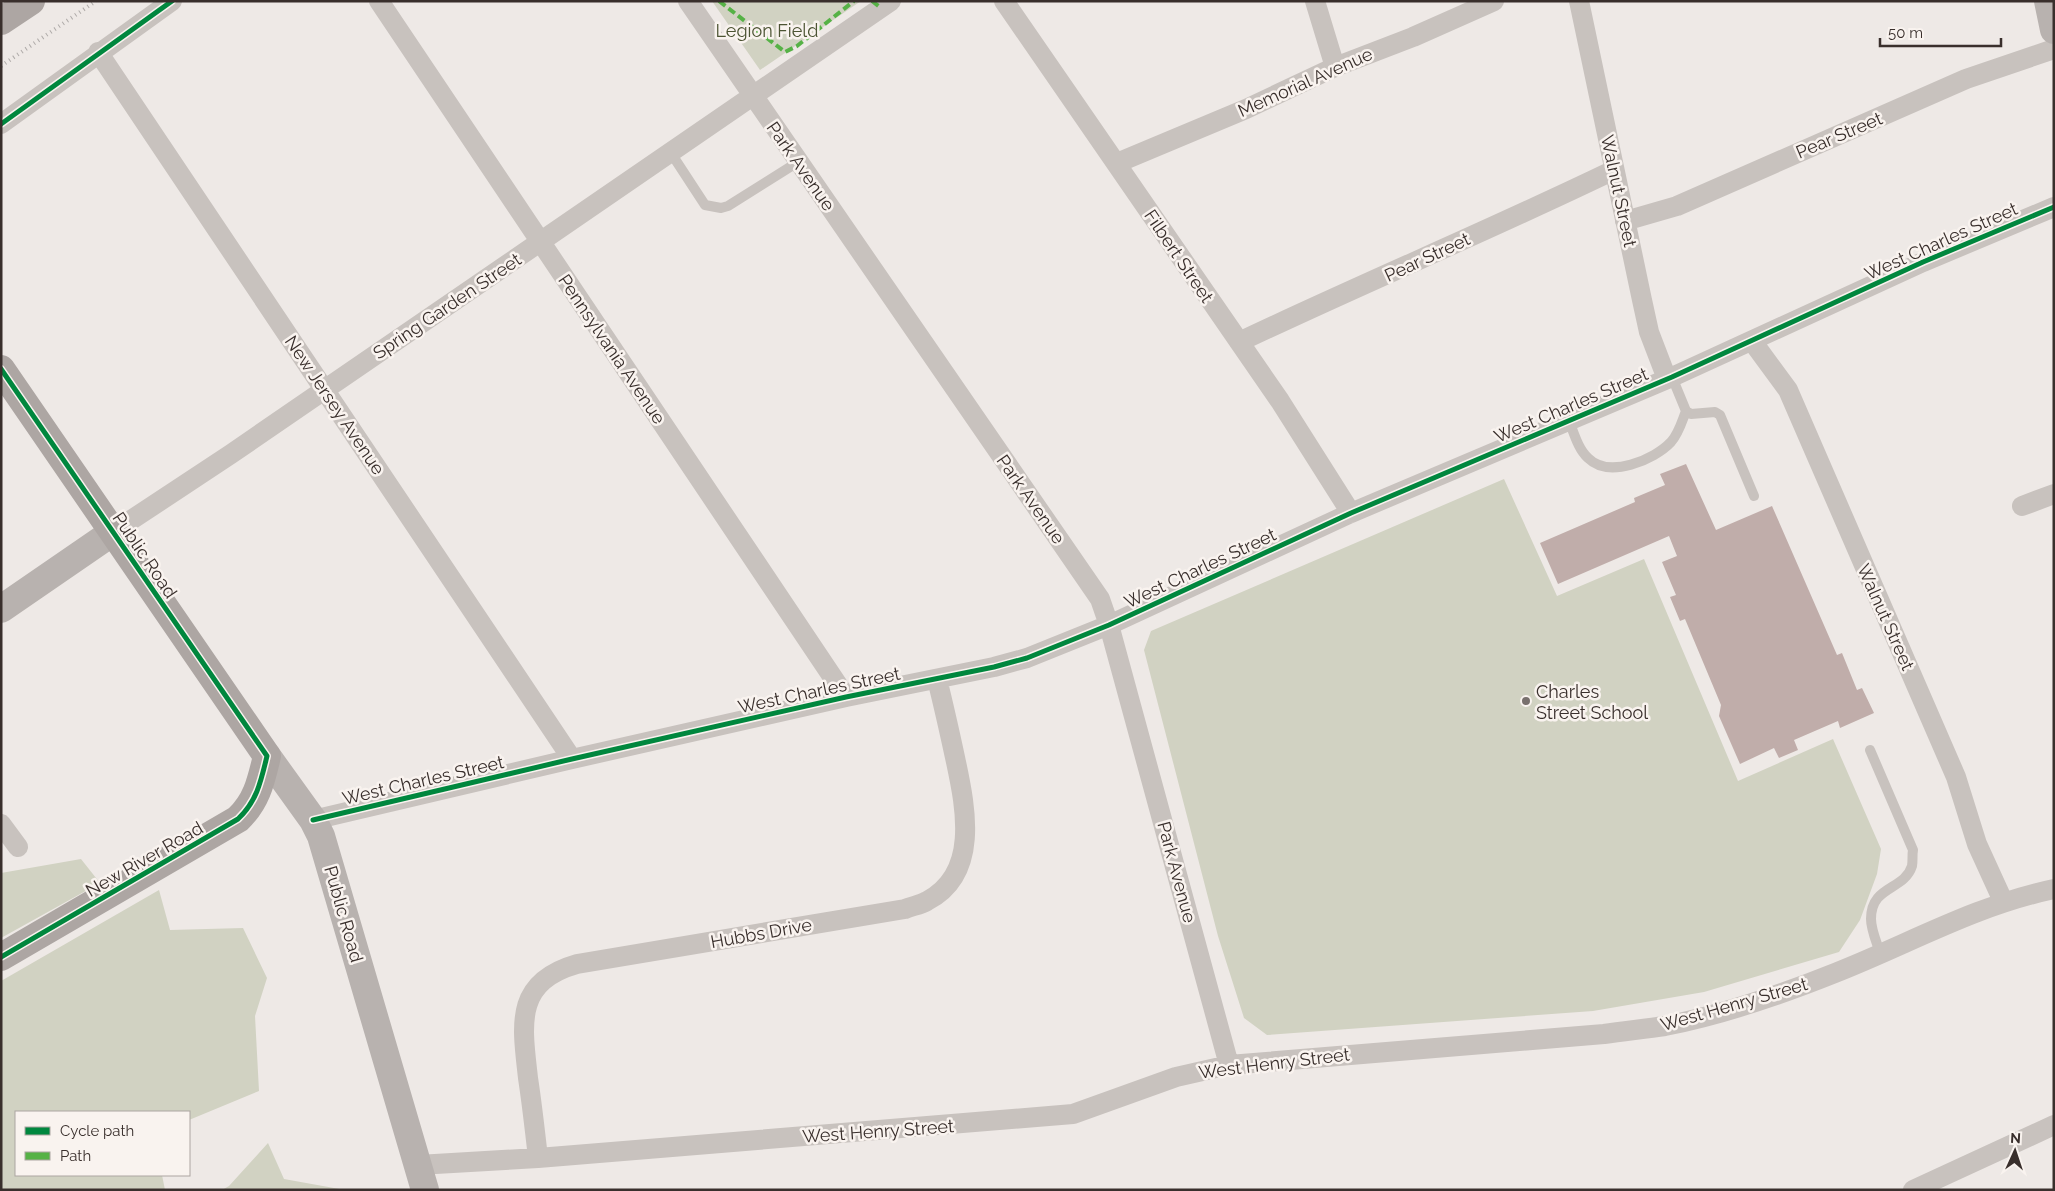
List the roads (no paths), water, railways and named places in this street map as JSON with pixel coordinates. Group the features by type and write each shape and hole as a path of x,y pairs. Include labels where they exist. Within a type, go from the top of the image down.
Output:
{"main road":[{"path":"1,21 31,1"},
{"name":"Public Road","path":"1,369 267,756"},
{"name":"New River Road","path":"1,957 238,819 249,807 258,791 267,756"}],"street":[{"path":"1,124 98,52 172,1"},
{"name":"Pennsylvania Avenue","path":"379,1 846,697"},
{"name":"Park Avenue","path":"688,1 1100,599 1110,624 1229,1065"},
{"name":"Spring Garden Street","path":"1,609 325,390 891,1"},
{"name":"Filbert Street","path":"1004,1 1022,31 1117,163 1280,402 1351,513"},
{"path":"1315,1 1336,66"},
{"name":"Memorial Avenue","path":"1117,163 1246,109 1336,66 1444,24 1494,1"},
{"name":"Walnut Street","path":"1579,1 1649,332 1669,378"},
{"name":"Pear Street","path":"1625,222 1677,206 1966,79 2054,49"},
{"name":"New Jersey Avenue","path":"98,52 572,758"},
{"name":"Pear Street","path":"1239,342 1302,312 1415,263 1506,219 1557,198 1614,170"},
{"name":"West Charles Street","path":"313,820 572,758 1027,658 1110,624 1351,513 1669,378 1923,262 2054,207"},
{"name":"Walnut Street","path":"1752,341 1783,382 1792,398 1956,777 1977,844 2003,901"},
{"path":"2022,506 2054,494"},
{"name":"Hubbs Drive","path":"538,1158 523,1028 528,1000 546,977 577,964 905,909 926,902 942,891 952,878 961,860 966,826 965,803 938,679"},
{"name":"Public Road","path":"267,756 313,820 321,836 422,1177"},
{"path":"1,824 18,847"},
{"name":"West Henry Street","path":"422,1177 538,1158 1073,1114 1176,1077 1229,1065 1604,1034 1664,1026 1771,997 1837,973 2003,901 2054,889"},
{"path":"1913,1190 2054,1124"}],"lane":[{"path":"671,153 705,204 721,208 728,206 798,162"},
{"path":"1669,378 1686,411 1691,414 1715,412 1720,415 1754,496"},
{"path":"1569,421 1580,448 1588,459 1604,467 1614,468 1631,464 1661,450 1672,441 1686,411"},
{"path":"1870,750 1912,850 1912,866 1903,879 1880,894 1872,906 1871,921 1880,953"}],"railway":[{"path":"1,66 96,1"}],"place":[{"name":"Charles Street School","path":"1526,701"}],"park label":[{"name":"Legion Field","path":"767,30"}]}
